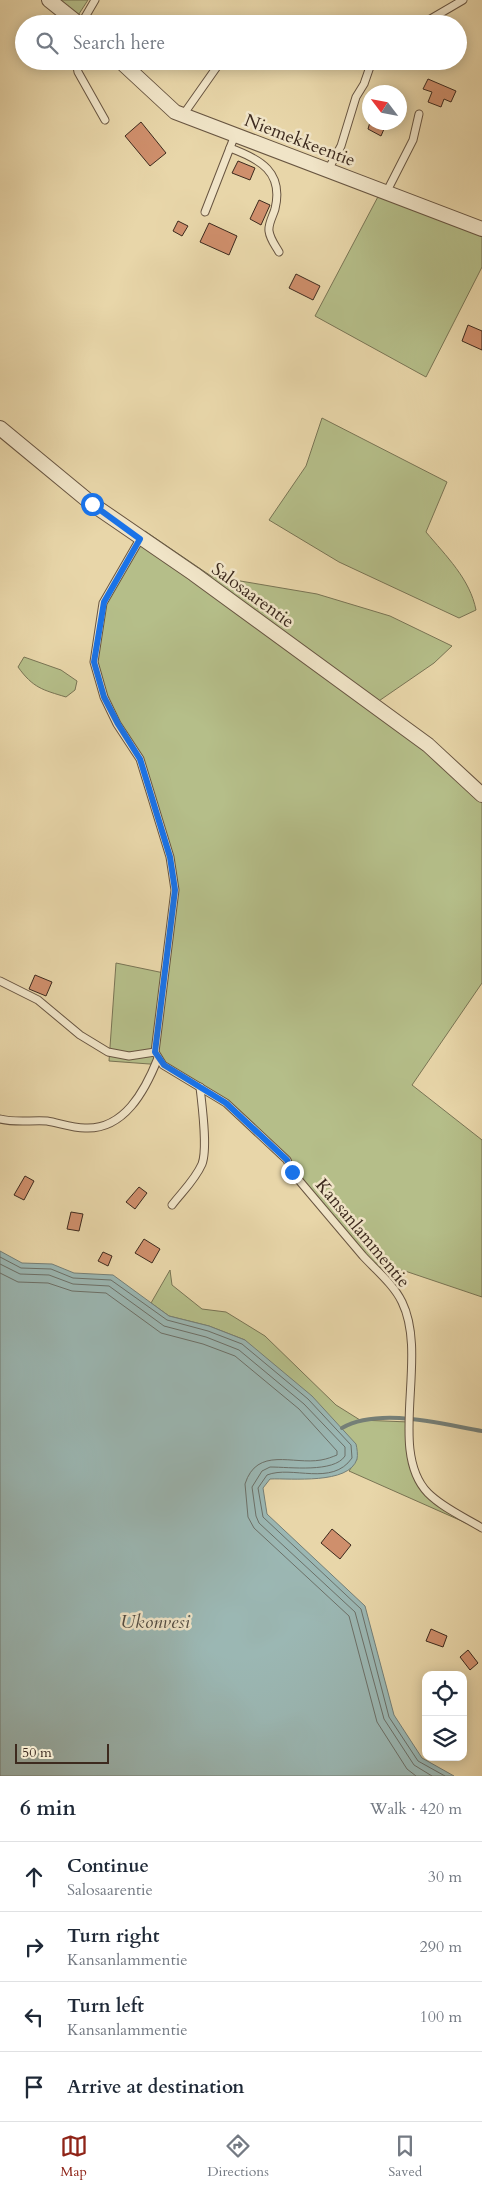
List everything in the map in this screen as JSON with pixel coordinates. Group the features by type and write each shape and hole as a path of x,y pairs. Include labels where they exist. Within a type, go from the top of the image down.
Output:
{"street":[{"path":"49,0 68,15"},
{"name":"Niemekkeentie","path":"130,70 175,112 232,141 328,170 482,229"},
{"name":"Salosaarentie","path":"0,428 92,504 140,539 194,574 428,744 482,795"}],"lane":[{"path":"86,15 95,0"},
{"path":"437,15 463,0"},
{"path":"78,70 105,120"},
{"path":"183,115 216,70"},
{"path":"328,170 341,146 356,97 364,84 369,70"},
{"path":"386,192 413,140 419,114"},
{"path":"205,212 232,141 245,153 264,164 274,176 278,195 268,229 270,238 279,252"},
{"path":"0,1119 45,1121 85,1128 107,1126 126,1114 151,1076 156,1055 175,890 170,857 140,759 104,697 94,662 104,602 140,539"},
{"path":"0,981 38,1000 80,1035 108,1052 129,1056 156,1055"},
{"name":"Kansanlammentie","path":"156,1055 164,1065 226,1103 287,1160 292,1172 402,1301 412,1340 413,1374 408,1438 417,1476 429,1493 440,1503 482,1528"},
{"path":"172,1205 195,1176 202,1163 203,1112 200,1087"}],"green space":[{"path":"49,0 88,0 78,15 68,15"},
{"path":"381,191 482,229 482,267 426,377 315,316"},
{"path":"322,418 447,482 426,532 463,578 476,610 459,618 339,562 269,520 306,466"},
{"path":"145,531 211,576 317,594 390,616 452,646 434,663 373,705 482,795 482,983 412,1085 482,1140 482,1297 405,1271 386,1267 377,1272 287,1160 226,1103 163,1065 109,1061 116,963 164,973 175,890 170,857 140,759 117,724 94,662 103,603"},
{"path":"24,657 61,670 77,681 75,690 66,697 34,684 18,667"},
{"path":"170,1270 172,1285 202,1309 226,1312 265,1336 336,1405 360,1420 409,1422 417,1475 429,1493 482,1530 349,1471 357,1459 245,1340 209,1326 169,1316 151,1303"}],"water":[{"name":"Ukonvesi","path":"0,1251 22,1263 52,1264 74,1273 113,1275 169,1316 209,1326 245,1340 312,1396 356,1444 357,1459 352,1467 343,1473 318,1478 270,1479 263,1488 267,1514 365,1606 394,1715 422,1758 422,1761 427,1761 454,1776 0,1776"}],"building":[{"path":"428,79 456,91 451,102 444,99 441,107 428,102 432,92 423,89"},
{"path":"141,122 166,153 150,166 125,136"},
{"path":"370,130 384,130 381,136"},
{"path":"238,161 255,168 250,180 232,173"},
{"path":"259,200 270,205 261,225 250,219"},
{"path":"178,221 188,226 182,236 173,231"},
{"path":"209,223 237,236 229,255 200,242"},
{"path":"296,274 320,286 313,300 289,288"},
{"path":"468,325 482,331 482,350 462,341"},
{"path":"35,975 52,982 46,996 29,989"},
{"path":"25,1176 34,1181 24,1200 14,1195"},
{"path":"139,1187 147,1193 135,1209 126,1202"},
{"path":"71,1212 83,1214 79,1231 67,1229"},
{"path":"144,1239 160,1249 152,1263 135,1253"},
{"path":"103,1252 112,1256 108,1266 98,1261"},
{"path":"332,1529 351,1545 340,1559 321,1543"},
{"path":"431,1629 447,1636 443,1647 426,1641"},
{"path":"468,1650 478,1663 470,1670 460,1657"}],"waterway":[{"path":"342,1428 357,1422 392,1418 430,1421 482,1431"}],"route":[{"path":"92,504 140,539 104,602 94,662 104,697 140,759 170,857 175,890 155,1052 164,1065 226,1103 287,1160 292,1172"}]}
